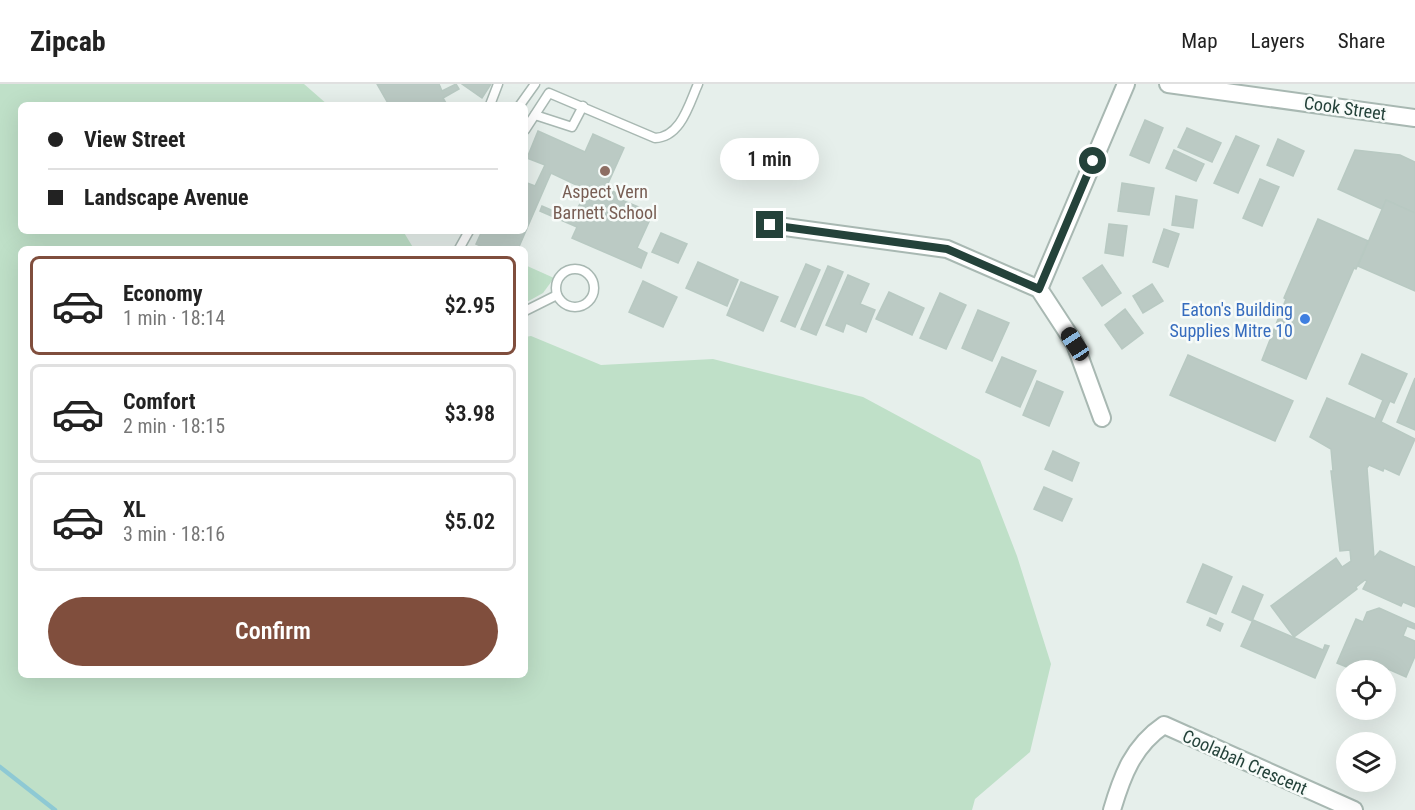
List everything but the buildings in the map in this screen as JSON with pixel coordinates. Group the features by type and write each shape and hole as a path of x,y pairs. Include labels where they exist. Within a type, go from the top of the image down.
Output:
{"street":[{"path":"1039,289 1126,84"},
{"name":"Cook Street","path":"1168,84 1415,118"},
{"path":"770,225 947,249 1039,289 1075,344 1102,418"},
{"name":"Coolabah Crescent","path":"1112,810 1124,771 1147,736 1164,725 1354,810"}],"lane":[{"path":"491,102 498,84"},
{"path":"522,102 535,84"},
{"path":"528,126 549,93 655,138 660,138 671,132 682,121 698,84"},
{"path":"535,115 572,127 583,106"},
{"path":"578,268 590,275 593,281 593,294 590,300 578,307 566,304 557,295 557,281 566,271 578,268"},
{"path":"528,310 557,295"}],"green space":[{"path":"0,84 304,84 325,102 18,102 18,234 405,234 412,246 18,246 18,678 528,678 528,336 531,336 601,365 713,359 863,397 980,460 1017,556 1051,664 1030,752 975,799 972,810 0,810"},
{"path":"528,266 554,278 543,293 528,301"}],"waterway":[{"path":"0,767 55,810"}],"place":[{"name":"Aspect Vern Barnett School","path":"605,171"},
{"name":"Eaton's Building Supplies Mitre 10","path":"1305,319"}],"route":[{"path":"770,225 947,249 1039,289 1093,161"}]}
